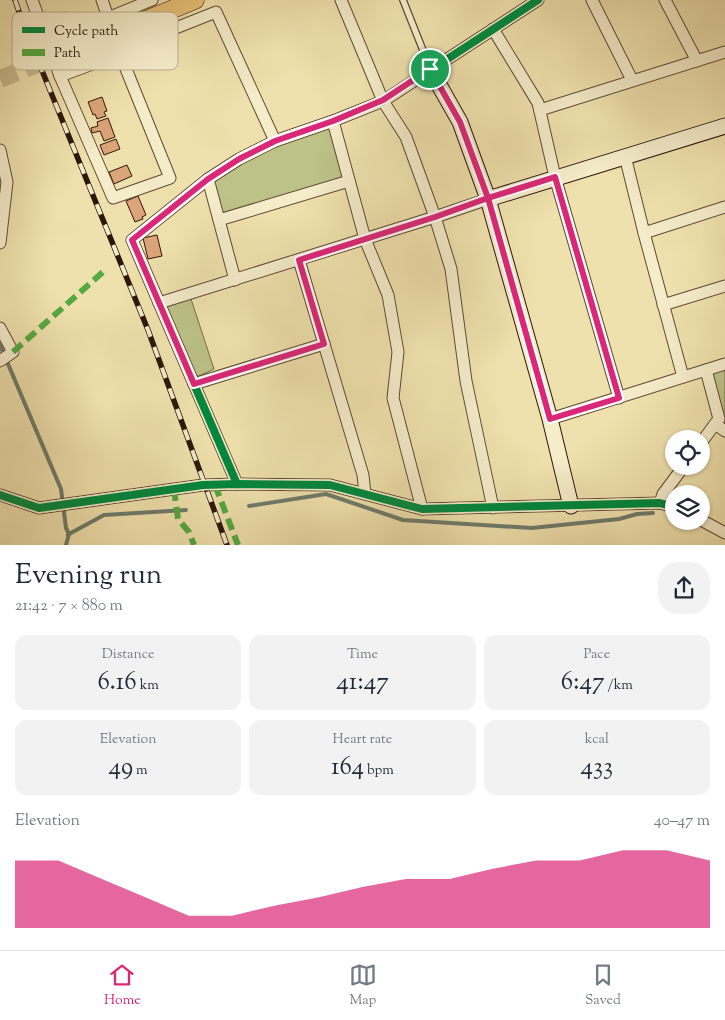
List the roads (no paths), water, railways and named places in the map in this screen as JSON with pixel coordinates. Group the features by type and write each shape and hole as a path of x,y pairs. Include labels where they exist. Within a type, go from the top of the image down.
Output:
{"main road":[{"path":"166,12 196,0"}],"street":[{"path":"32,0 36,12"},
{"path":"102,0 106,12"},
{"path":"123,12 152,0"},
{"path":"341,0 383,100 406,137 451,268 466,381 493,508"},
{"path":"237,484 132,240 208,179 239,159 275,141 333,121 383,100 538,0"},
{"path":"592,0 632,80"},
{"path":"664,0 697,61"},
{"path":"178,27 216,12 275,141"},
{"path":"493,30 538,103 555,177 619,398"},
{"path":"540,110 725,52"},
{"path":"430,69 460,122 488,198 550,419 571,506"},
{"path":"57,70 113,198 170,178 126,70"},
{"path":"60,76 76,70"},
{"path":"333,121 365,239 388,295 398,352 393,398 422,509"},
{"path":"159,303 435,217 555,177 725,126"},
{"path":"0,150 7,182 0,243"},
{"path":"625,156 683,378"},
{"path":"208,179 235,280"},
{"path":"219,220 349,182"},
{"path":"644,233 725,207"},
{"path":"299,260 363,475 364,494"},
{"path":"663,305 725,286"},
{"path":"0,328 13,352 0,361"},
{"path":"194,384 324,344"},
{"path":"550,419 725,364"},
{"path":"706,370 720,428 710,436"},
{"path":"660,503 663,494 677,475"},
{"path":"0,495 39,508 204,485 330,485 422,509 660,503 665,504"},
{"path":"710,525 725,533"}],"lane":[{"path":"403,0 430,69"}],"waterway":[{"path":"0,345 61,489 66,528 69,534 66,545"},
{"path":"249,506 326,494 403,520 532,528 619,519 637,514 653,513"},
{"path":"68,535 104,515 186,510"}],"tunnel":[{"path":"0,79 22,70"}],"railway":[{"path":"15,0 19,12"},
{"path":"42,70 148,330 227,545"}]}
